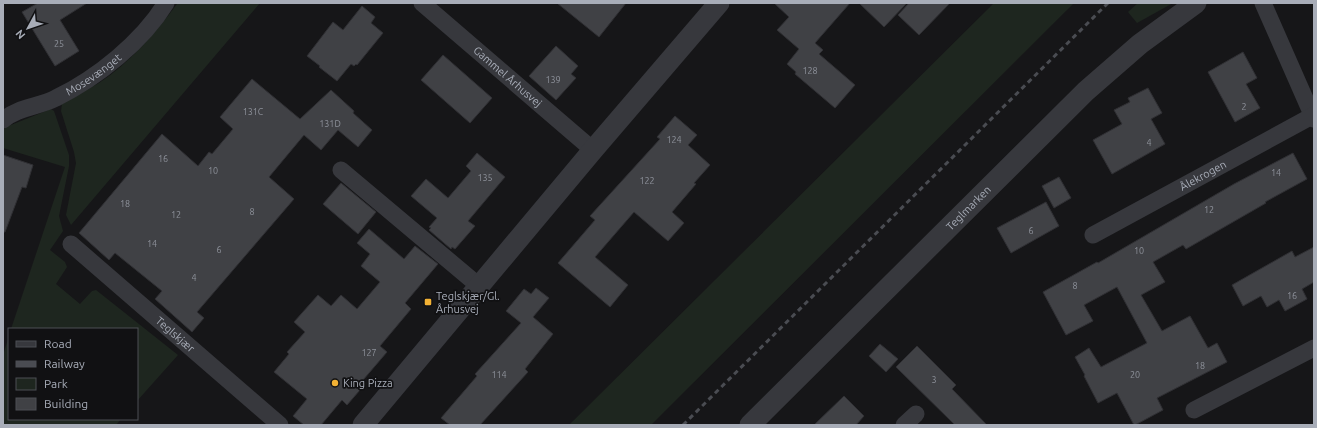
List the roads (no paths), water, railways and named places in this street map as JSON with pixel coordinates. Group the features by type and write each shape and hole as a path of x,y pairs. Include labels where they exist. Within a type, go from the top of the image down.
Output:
{"street":[{"name":"Mosevænget","path":"3,120 10,114 56,98 90,78 132,45 158,15 166,3"},
{"name":"Gammel Århusvej","path":"422,3 593,150"},
{"path":"363,425 593,150 719,3"},
{"name":"Teglmarken","path":"750,425 1086,91 1140,44 1196,3"},
{"name":"Ålekrogen","path":"1093,235 1314,117 1263,3"},
{"path":"341,170 479,286"},
{"name":"Teglskjær","path":"71,244 280,425"},
{"path":"1194,410 1314,348"}],"railway":[{"path":"683,425 1108,3"}],"place":[{"name":"Teglskjær/Gl. Århusvej","path":"428,302"},
{"name":"King Pizza","path":"335,383"}]}
